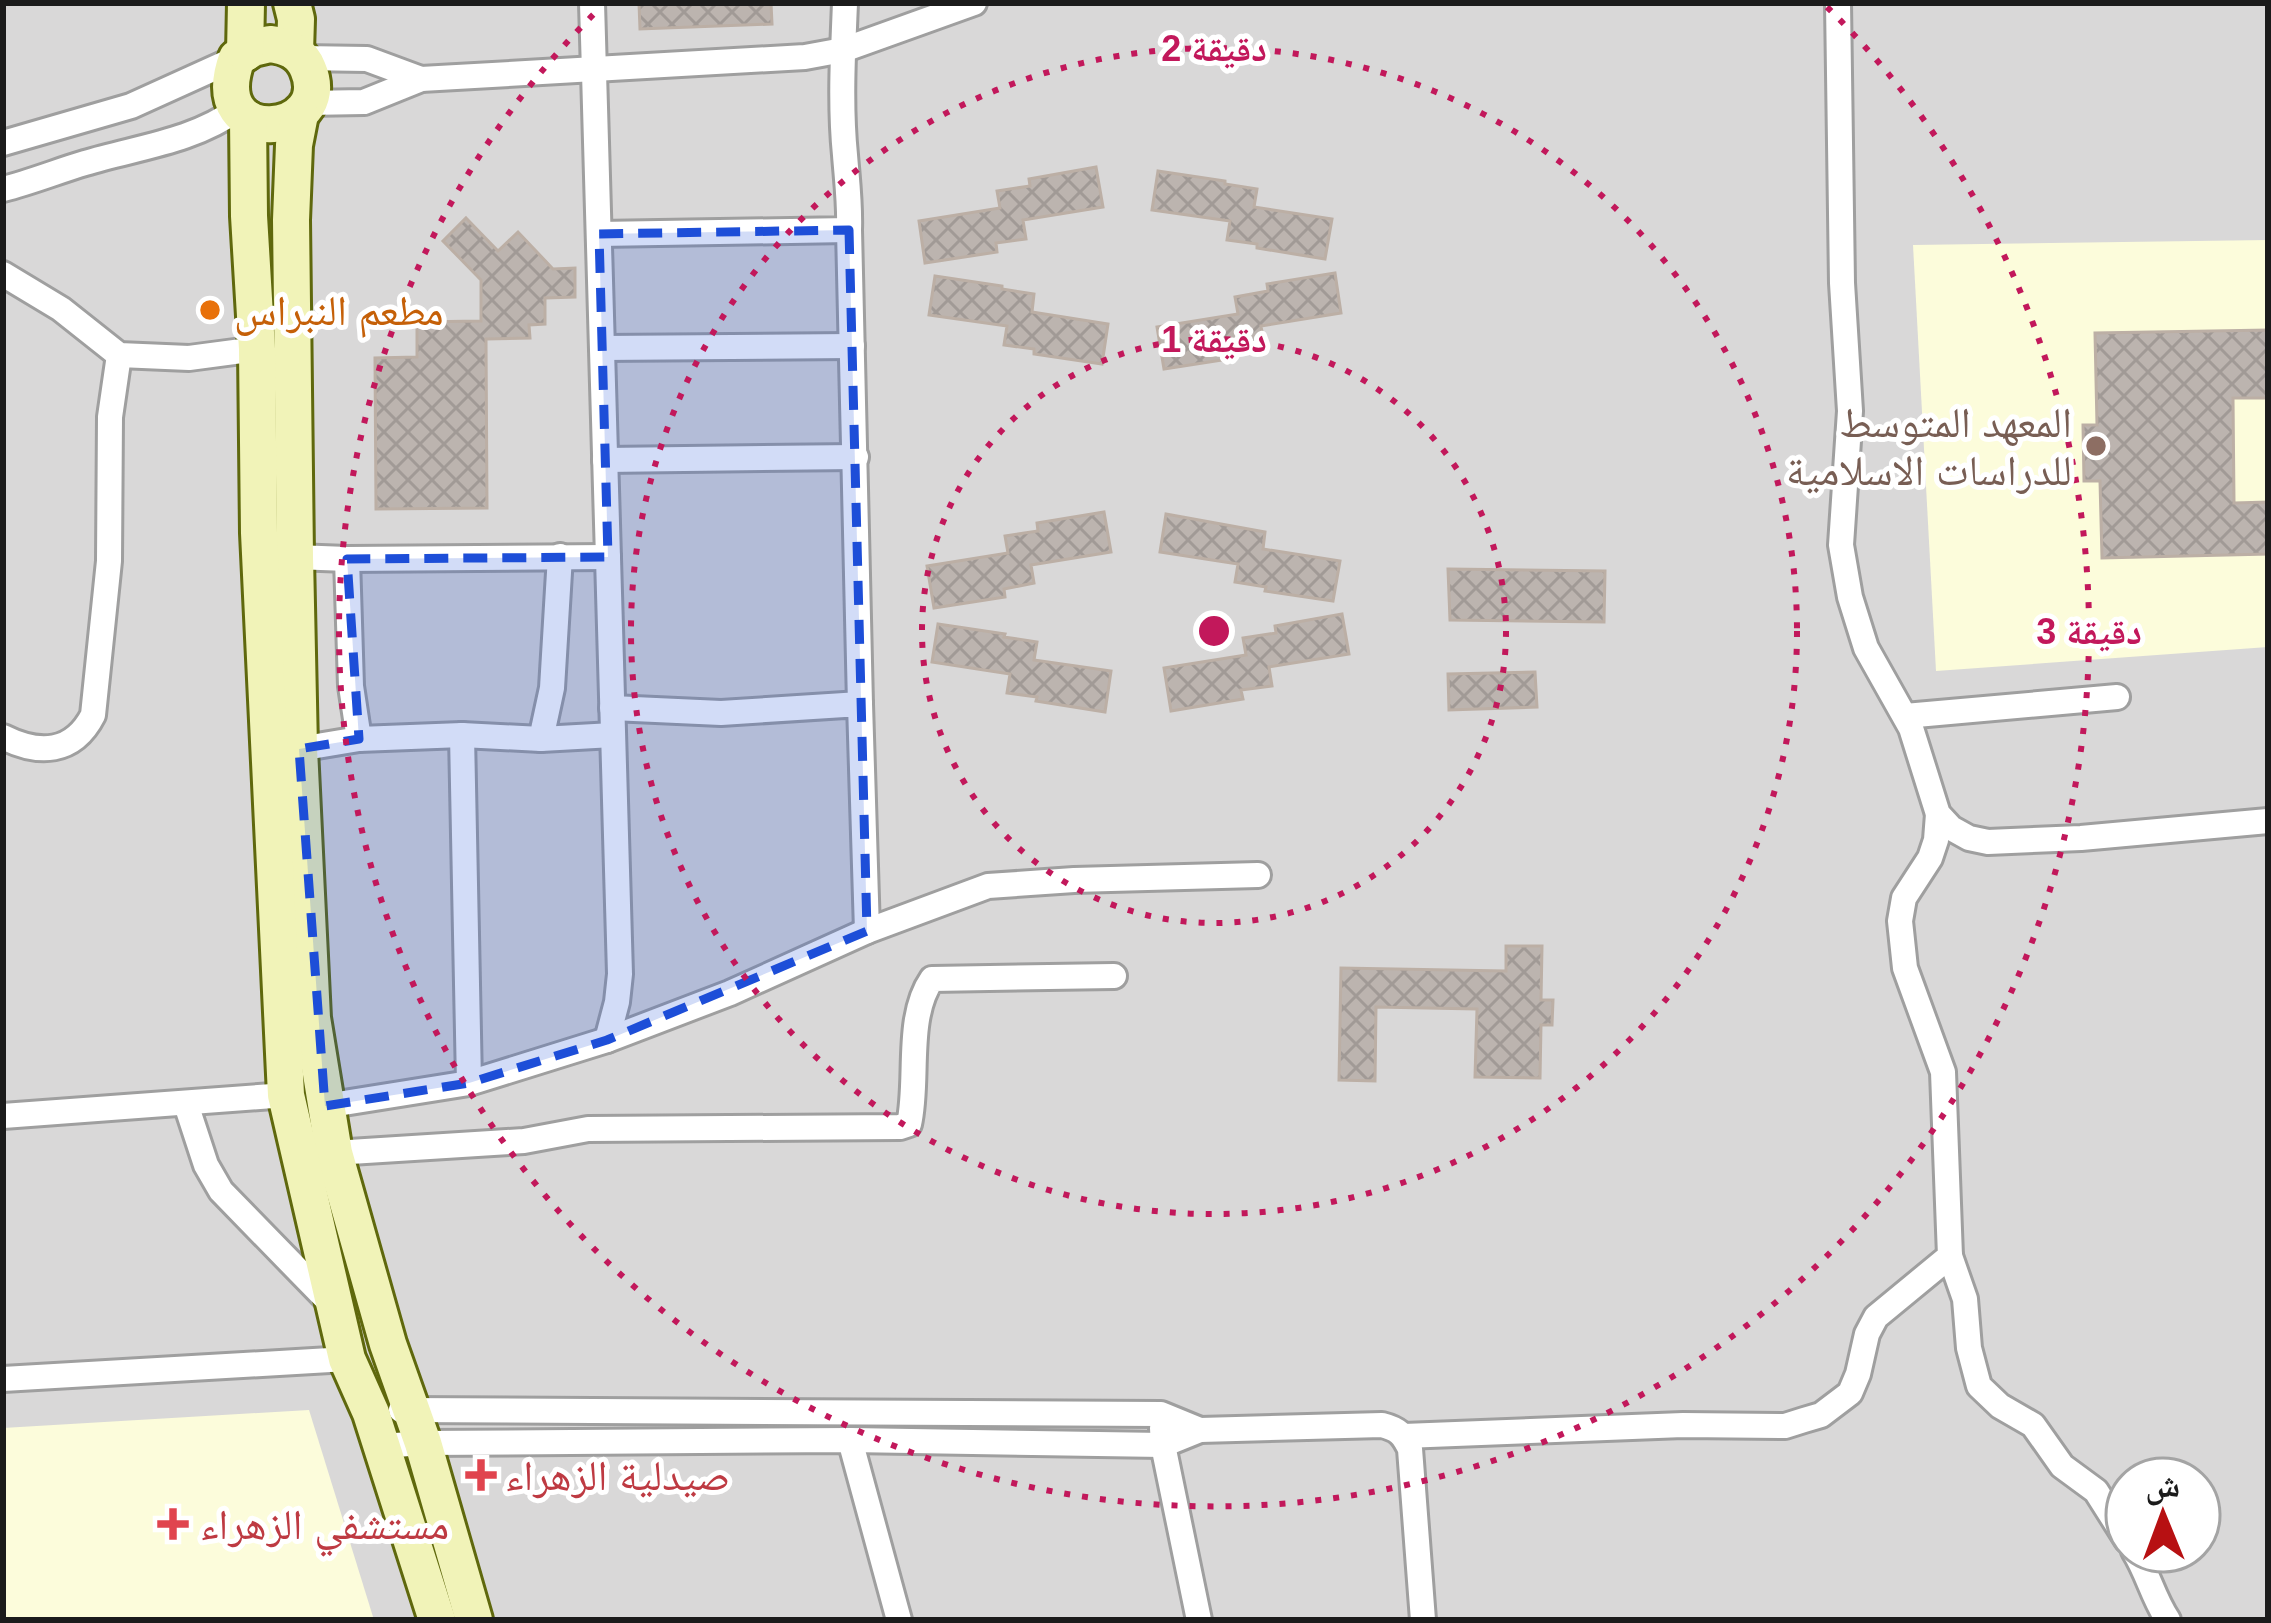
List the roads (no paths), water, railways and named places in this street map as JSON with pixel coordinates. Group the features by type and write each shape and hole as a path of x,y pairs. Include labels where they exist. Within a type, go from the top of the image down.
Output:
{"street":[{"path":"245,3 241,56 230,91 243,114 257,349 259,533 286,1095 347,1359 377,1429 437,1620"},
{"path":"292,3 299,56 312,85 294,146 291,220 299,749 312,1018 334,1153 474,1620"},
{"path":"592,3 620,974 607,1040"},
{"path":"845,3 844,153 850,195 867,932"},
{"path":"3,189 190,135 243,114 274,126 303,108 364,102 421,79 805,57 843,50 974,3"},
{"path":"1838,3 1842,283 1850,411 1841,545 1866,648 1905,716 1938,814 1930,858 1904,898 1900,944 1943,1072 1950,1256 1965,1299 1979,1386 2000,1406 2033,1425 2062,1466 2096,1491 2103,1502"},
{"path":"3,143 130,106 270,44 299,56 367,58 421,79"},
{"path":"599,233 849,230"},
{"path":"3,274 61,309 119,355 189,358 257,349"},
{"path":"602,348 852,346"},
{"path":"3,737 22,746 50,749 69,744 93,715 110,561 110,417 119,355"},
{"path":"605,460 856,457"},
{"path":"541,739 552,688 560,556"},
{"path":"295,557 608,557"},
{"path":"347,559 351,686 359,739"},
{"path":"1905,716 2117,697"},
{"path":"612,708 721,713 860,704"},
{"path":"461,735 469,1083"},
{"path":"299,749 359,739 613,735"},
{"path":"1938,814 1951,828 1988,842 2268,821"},
{"path":"325,1106 469,1083 607,1040 988,886 1258,874"},
{"path":"334,1153 524,1141 588,1129 899,1127 909,1124 912,1112 912,1061 924,991 932,979 1114,976"},
{"path":"3,1116 286,1095"},
{"path":"186,1104 220,1191 335,1309"},
{"path":"1404,1436 1683,1425 1785,1426 1804,1420 1850,1393 1876,1317 1950,1256"},
{"path":"3,1378 347,1359"},
{"path":"1161,1414 1199,1620"},
{"path":"377,1429 1161,1414 1199,1430"},
{"path":"377,1429 417,1426 1163,1444 1199,1430 1382,1425 1396,1428 1410,1449 1423,1620"},
{"path":"850,1440 899,1620"},
{"path":"2146,1575 2168,1620"}],"place":[{"name":"مطعم النبراس","path":"210,310"},
{"name":"المعهد المتوسط للدراسات الاسلامية","path":"2096,446"},
{"name":"صيدلية الزهراء","path":"481,1475"},
{"name":"مستشفي الزهراء","path":"173,1524"}]}
